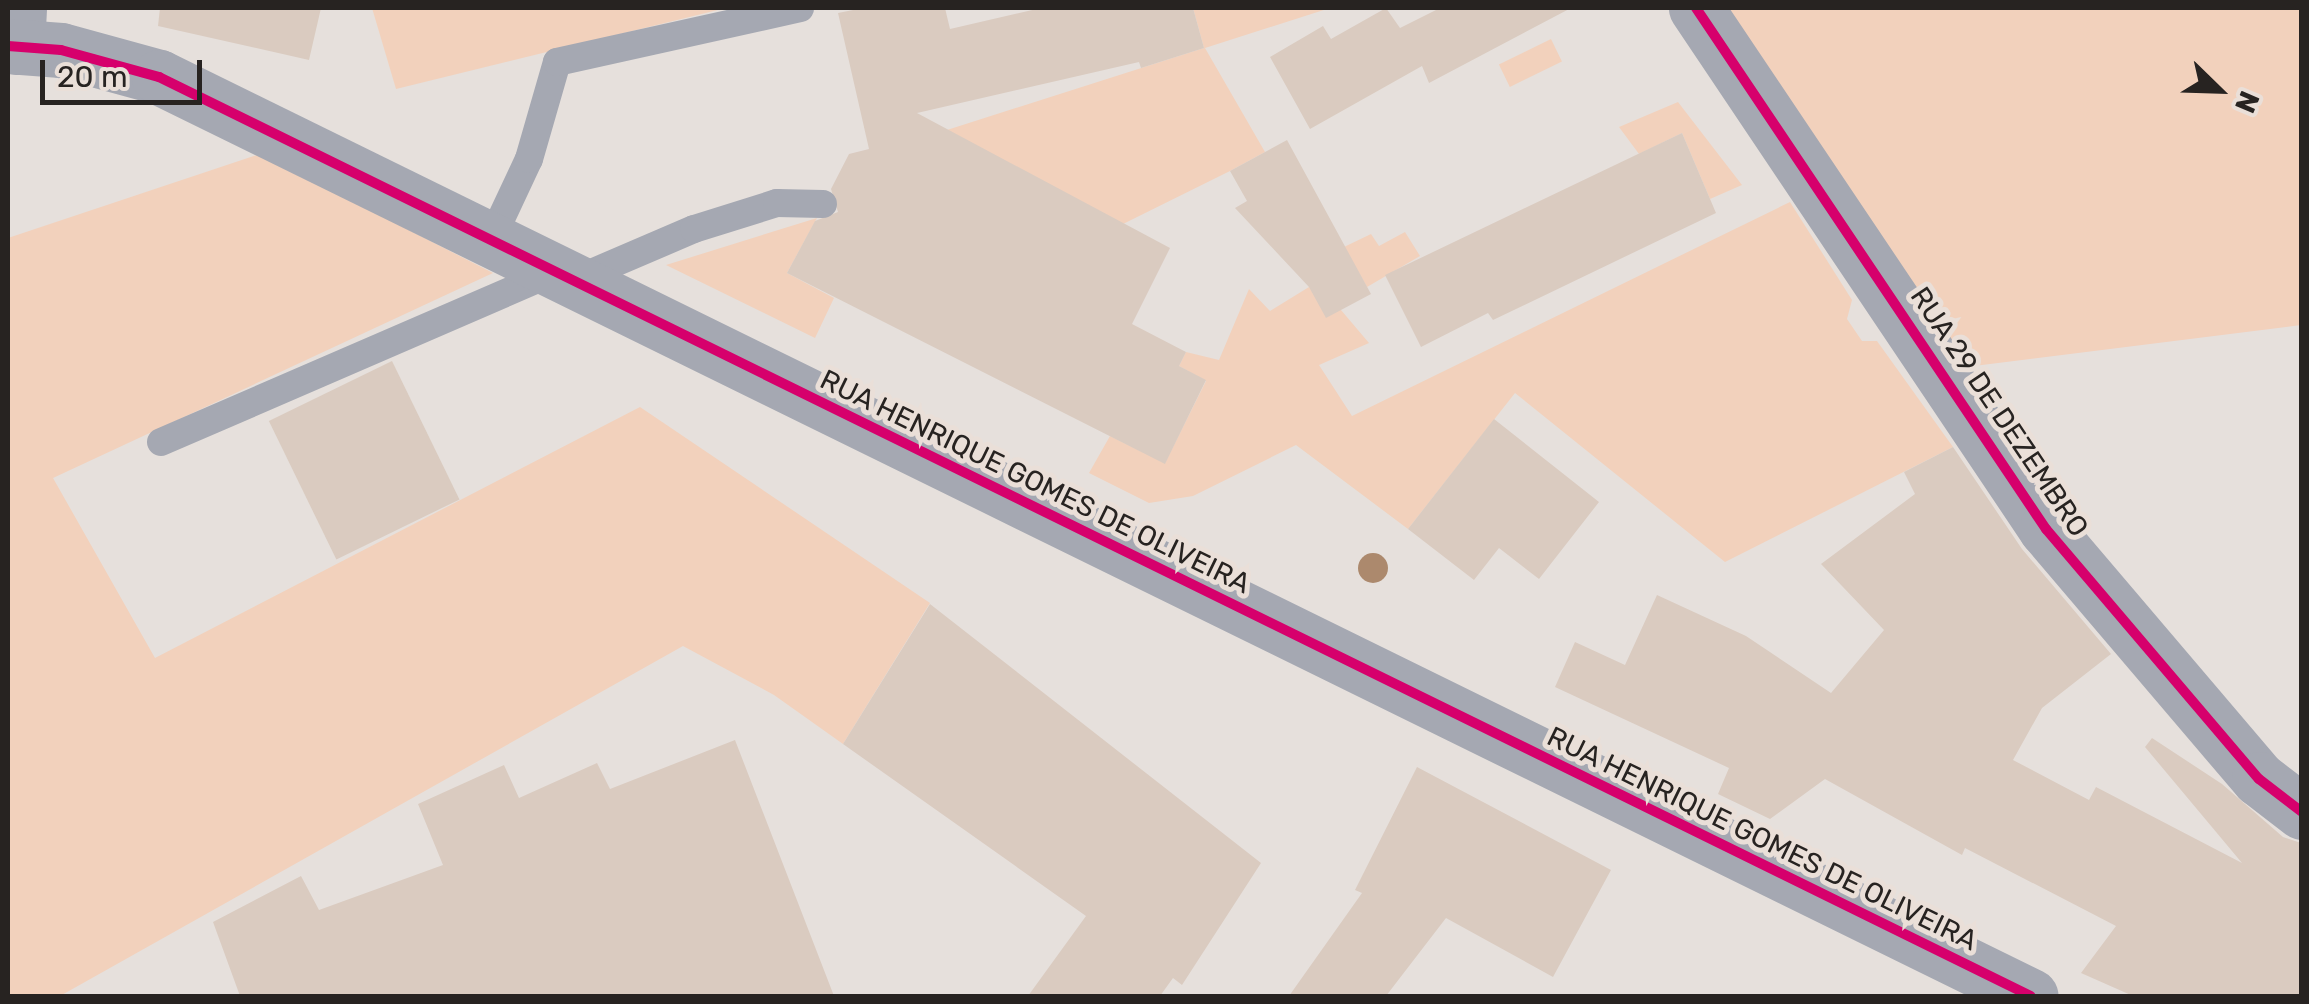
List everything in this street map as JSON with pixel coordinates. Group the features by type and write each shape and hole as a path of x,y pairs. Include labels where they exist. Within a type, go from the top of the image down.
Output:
{"street":[{"name":"RUA 29 DE DEZEMBRO","path":"1696,8 2046,529 2259,780 2302,812"},
{"name":"RUA HENRIQUE GOMES DE OLIVEIRA","path":"14,33 159,77 2031,996"}],"lane":[{"path":"491,240 529,159 557,62 800,8"},
{"path":"160,442 564,276 694,229 777,203 824,204"}],"shaded area":[{"path":"372,8 726,8 396,89"},
{"path":"1193,8 1330,8 1205,48 1265,152 1230,171 1123,224 947,130 1204,48"},
{"path":"1696,8 2301,8 2301,325 1942,370"},
{"path":"1551,39 1562,61 1510,87 1499,64"},
{"path":"1678,102 1742,185 1710,199 1682,133 1639,154 1619,127"},
{"path":"260,154 493,273 53,478 155,658 640,407 930,603 843,744 774,695 683,646 60,996 8,996 8,238"},
{"path":"1790,202 1852,300 1847,319 1862,341 1877,341 1953,447 1725,562 1515,393 1408,529 1296,445 1193,496 1149,503 1089,473 1110,436 1165,463 1206,381 1179,366 1186,352 1219,360 1249,289 1270,311 1309,287 1341,310 1369,343 1319,365 1352,416"},
{"path":"817,218 787,273 834,298 815,338 666,265"},
{"path":"1405,232 1420,256 1367,287 1344,247 1371,234 1379,246"}],"building":[{"path":"160,8 321,8 309,60 158,26"},
{"path":"863,8 945,8 950,29 1041,8 1193,8 1204,48 1141,68 1139,62 917,113 1170,248 1132,324 1186,352 1179,366 1206,380 1165,464 787,273 815,221 838,212 831,189 849,154 869,149 838,13"},
{"path":"1386,8 1400,28 1440,8 1571,8 1429,83 1422,66 1310,129 1270,57 1323,26 1331,39"},
{"path":"1682,133 1716,213 1493,320 1488,313 1421,347 1385,275"},
{"path":"1287,140 1371,294 1326,318 1309,287 1235,208 1247,201 1230,171"},
{"path":"392,361 460,499 336,559 269,421"},
{"path":"1494,419 1599,502 1539,579 1499,548 1474,580 1408,529"},
{"path":"1953,447 2022,549 2111,654 2042,708 2013,760 2089,800 2096,787 2242,863 2145,747 2152,738 2222,784 2283,837 2301,843 2302,996 2133,996 2081,973 2116,926 1965,848 1962,855 1825,779 1770,819 1718,794 1729,768 1555,687 1575,642 1625,665 1657,595 1746,636 1831,693 1884,630 1821,564 1915,494 1904,472"},
{"path":"930,604 1261,863 1182,985 1173,978 1160,996 1028,996 1086,916 843,744"},
{"path":"735,740 834,996 240,996 213,922 301,876 319,910 443,865 418,804 504,765 519,798 597,763 610,789"},
{"path":"1417,767 1611,870 1553,977 1446,918 1386,996 1289,996 1362,893 1355,890"}],"cycle path":[{"path":"1696,8 2046,529 2259,779 2302,812"},
{"path":"8,46 61,50 159,77 2031,996"}]}
